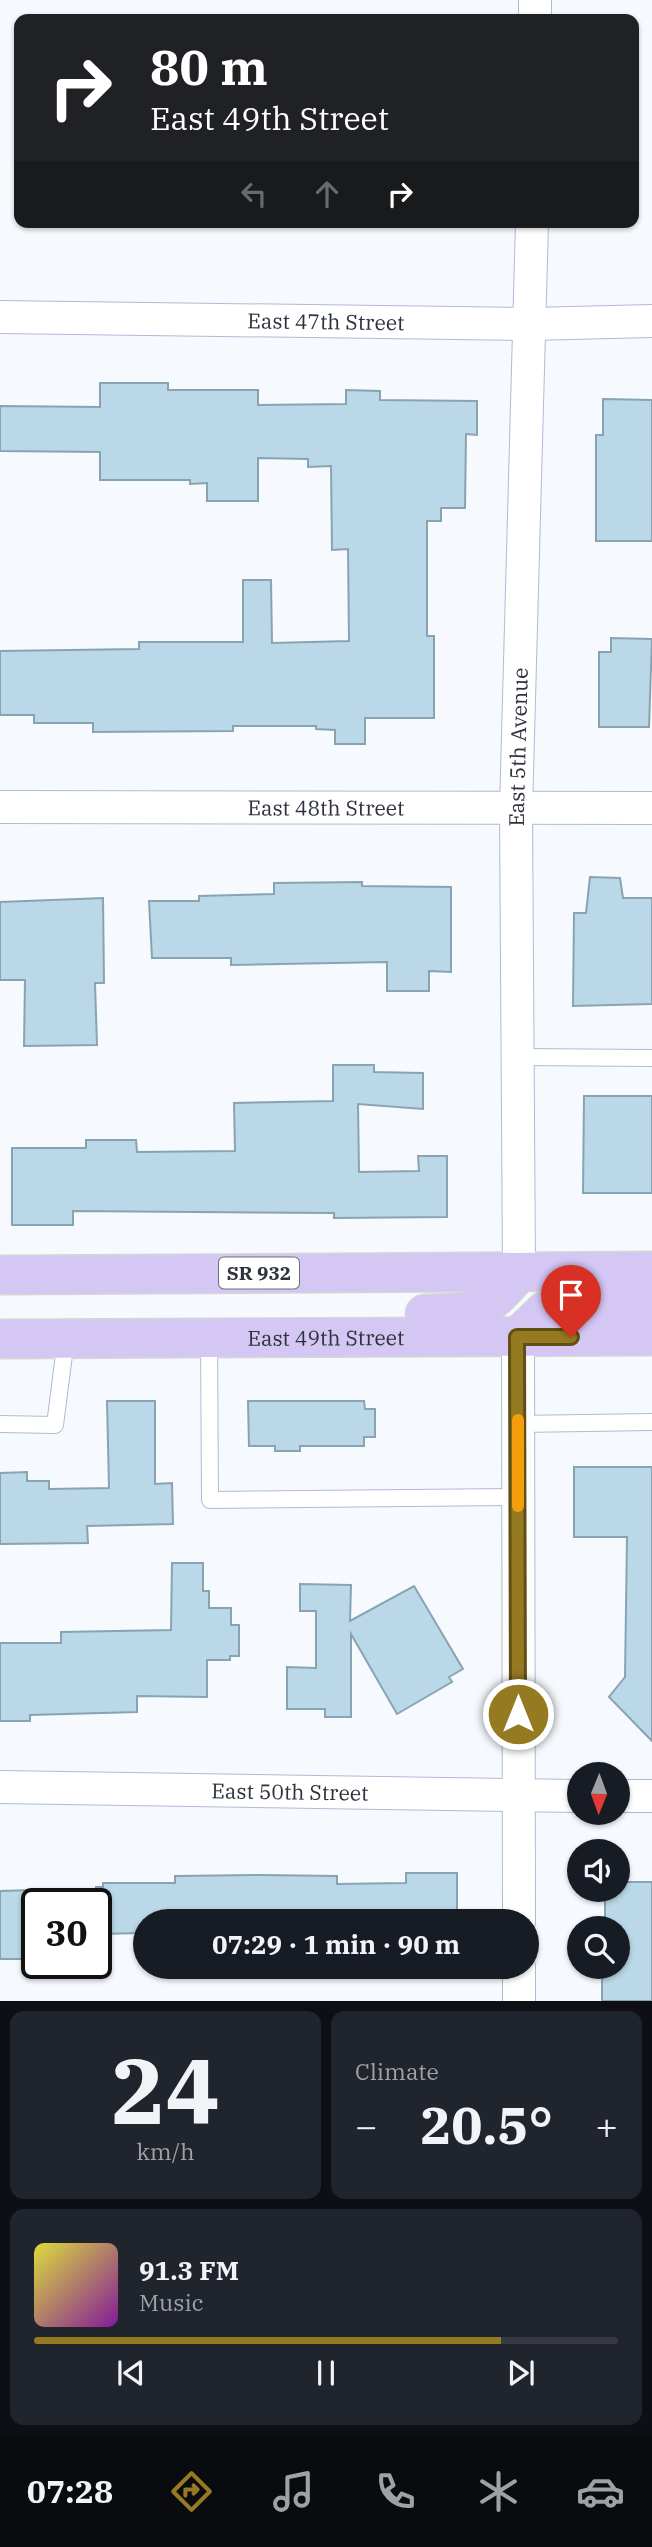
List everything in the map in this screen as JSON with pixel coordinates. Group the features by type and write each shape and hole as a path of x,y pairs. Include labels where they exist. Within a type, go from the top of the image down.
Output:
{"main road":[{"name":"SR 932","path":"0,1275 652,1271"},
{"path":"209,1335 248,1316 471,1313 497,1297 519,1272"},
{"path":"517,1337 545,1311 563,1303 652,1299"},
{"name":"East 49th Street","path":"0,1339 209,1335 652,1336"}],"street":[{"name":"East 5th Avenue","path":"519,1272 516,809 531,228"},
{"name":"East 47th Street","path":"0,317 530,324 652,321"},
{"name":"East 48th Street","path":"0,807 652,808"},
{"path":"517,1337 519,1909"},
{"name":"East 50th Street","path":"0,1787 567,1796"},
{"path":"630,1796 652,1796"},
{"path":"519,1979 519,2001"}],"lane":[{"path":"518,1058 652,1058"},
{"path":"209,1335 210,1500 518,1497"},
{"path":"0,1424 55,1425 66,1339"},
{"path":"518,1424 652,1422"}],"building":[{"path":"100,383 168,383 168,390 258,390 258,405 346,404 346,390 380,391 380,400 477,401 477,435 466,434 465,508 441,508 441,521 427,521 427,636 434,636 434,718 365,718 365,744 335,744 335,730 316,729 316,726 233,726 233,731 93,732 93,723 34,723 34,715 0,715 0,651 139,649 139,642 243,642 243,580 271,580 272,643 349,641 348,549 332,550 331,466 308,467 308,459 258,458 258,501 207,501 207,483 190,484 190,480 100,480 100,452 0,451 0,406 100,407"},
{"path":"603,399 652,400 652,541 596,541 596,435 603,435"},
{"path":"611,638 652,639 649,727 599,727 599,652 611,652"},
{"path":"590,877 620,878 623,898 652,898 652,1004 573,1006 574,913 586,913"},
{"path":"362,882 362,886 451,887 451,972 429,971 429,991 387,991 387,962 231,965 231,958 152,958 149,901 199,901 199,896 274,894 274,883"},
{"path":"103,898 104,983 95,983 97,1045 24,1046 25,980 0,980 0,902"},
{"path":"333,1065 374,1065 374,1072 423,1073 423,1109 358,1104 359,1172 419,1171 418,1156 447,1156 447,1217 334,1218 334,1213 73,1211 73,1225 12,1225 12,1148 86,1148 86,1140 136,1140 137,1152 235,1151 234,1103 333,1101"},
{"path":"584,1096 652,1096 652,1193 583,1193"},
{"path":"107,1401 155,1401 155,1484 172,1483 173,1524 87,1526 88,1543 0,1544 0,1473 27,1472 27,1481 49,1481 49,1489 109,1488"},
{"path":"248,1401 364,1401 365,1409 375,1409 375,1437 364,1437 364,1446 300,1446 300,1451 275,1451 275,1446 249,1446"},
{"path":"574,1467 652,1467 652,1741 609,1697 625,1677 627,1537 574,1537"},
{"path":"172,1563 203,1563 203,1591 209,1591 209,1608 231,1608 231,1625 239,1625 239,1656 230,1656 230,1660 207,1660 207,1697 137,1696 137,1712 30,1715 30,1721 0,1721 0,1643 61,1643 61,1632 171,1630"},
{"path":"300,1584 351,1585 350,1621 414,1586 463,1669 449,1677 452,1682 397,1714 351,1634 351,1717 325,1717 325,1709 287,1709 287,1667 316,1668 316,1611 300,1611"},
{"path":"406,1873 457,1873 457,1909 133,1909 133,1933 112,1934 112,1888 96,1888 103,1887 103,1883 175,1883 175,1876 337,1876 337,1884 406,1883"},
{"path":"630,1882 652,1882 652,2001 602,2001 602,1979 630,1979 630,1916 605,1916 605,1902 630,1902"},
{"path":"21,1890 21,1959 0,1959 0,1891"}],"slow traffic":[{"path":"518,1420 518,1506"}],"route":[{"path":"518,1714 517,1337 571,1337"}]}
